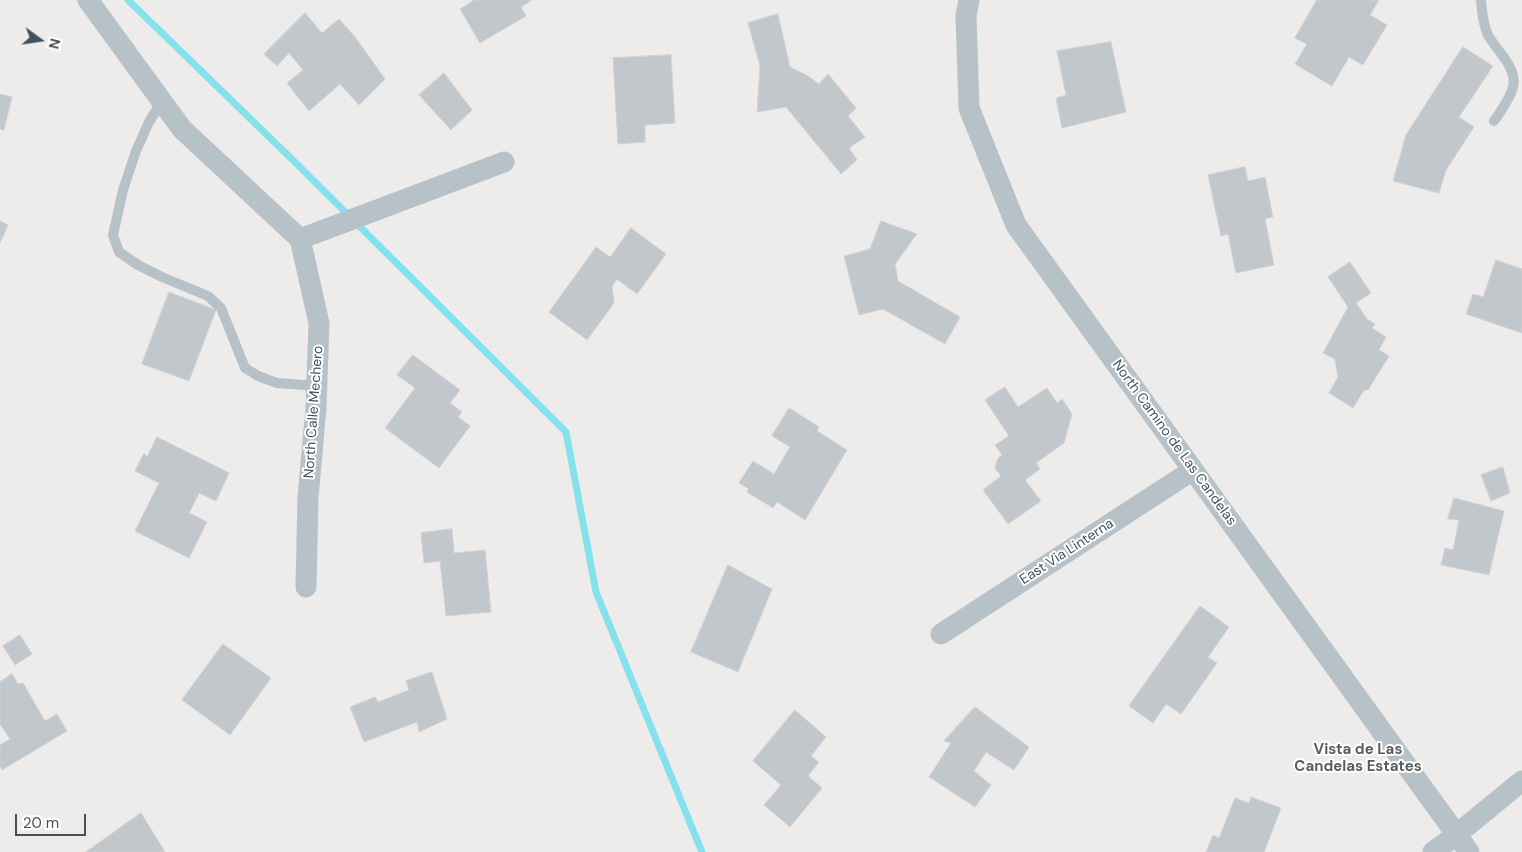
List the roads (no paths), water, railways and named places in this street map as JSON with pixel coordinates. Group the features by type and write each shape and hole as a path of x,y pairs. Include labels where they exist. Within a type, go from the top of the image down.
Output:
{"street":[{"path":"88,0 182,129 300,240 504,162"},
{"name":"North Camino de Las Candelas","path":"969,0 966,16 969,108 1016,225 1462,844"},
{"name":"North Calle Mechero","path":"300,240 319,323 316,408 308,497 306,587"},
{"name":"East Via Linterna","path":"942,634 1193,470"},
{"path":"1432,852 1462,844 1522,781"}],"lane":[{"path":"1481,0 1482,15 1488,34 1511,67 1514,85 1506,103 1494,121"},
{"path":"162,101 149,122 136,151 123,190 113,235 119,252 138,265 162,277 208,296 221,308 246,368 258,376 277,383 317,386"}],"waterway":[{"path":"128,0 299,166 566,432 596,592 702,852"}],"district":[{"name":"Vista de Las Candelas Estates","path":"1358,758"}]}
